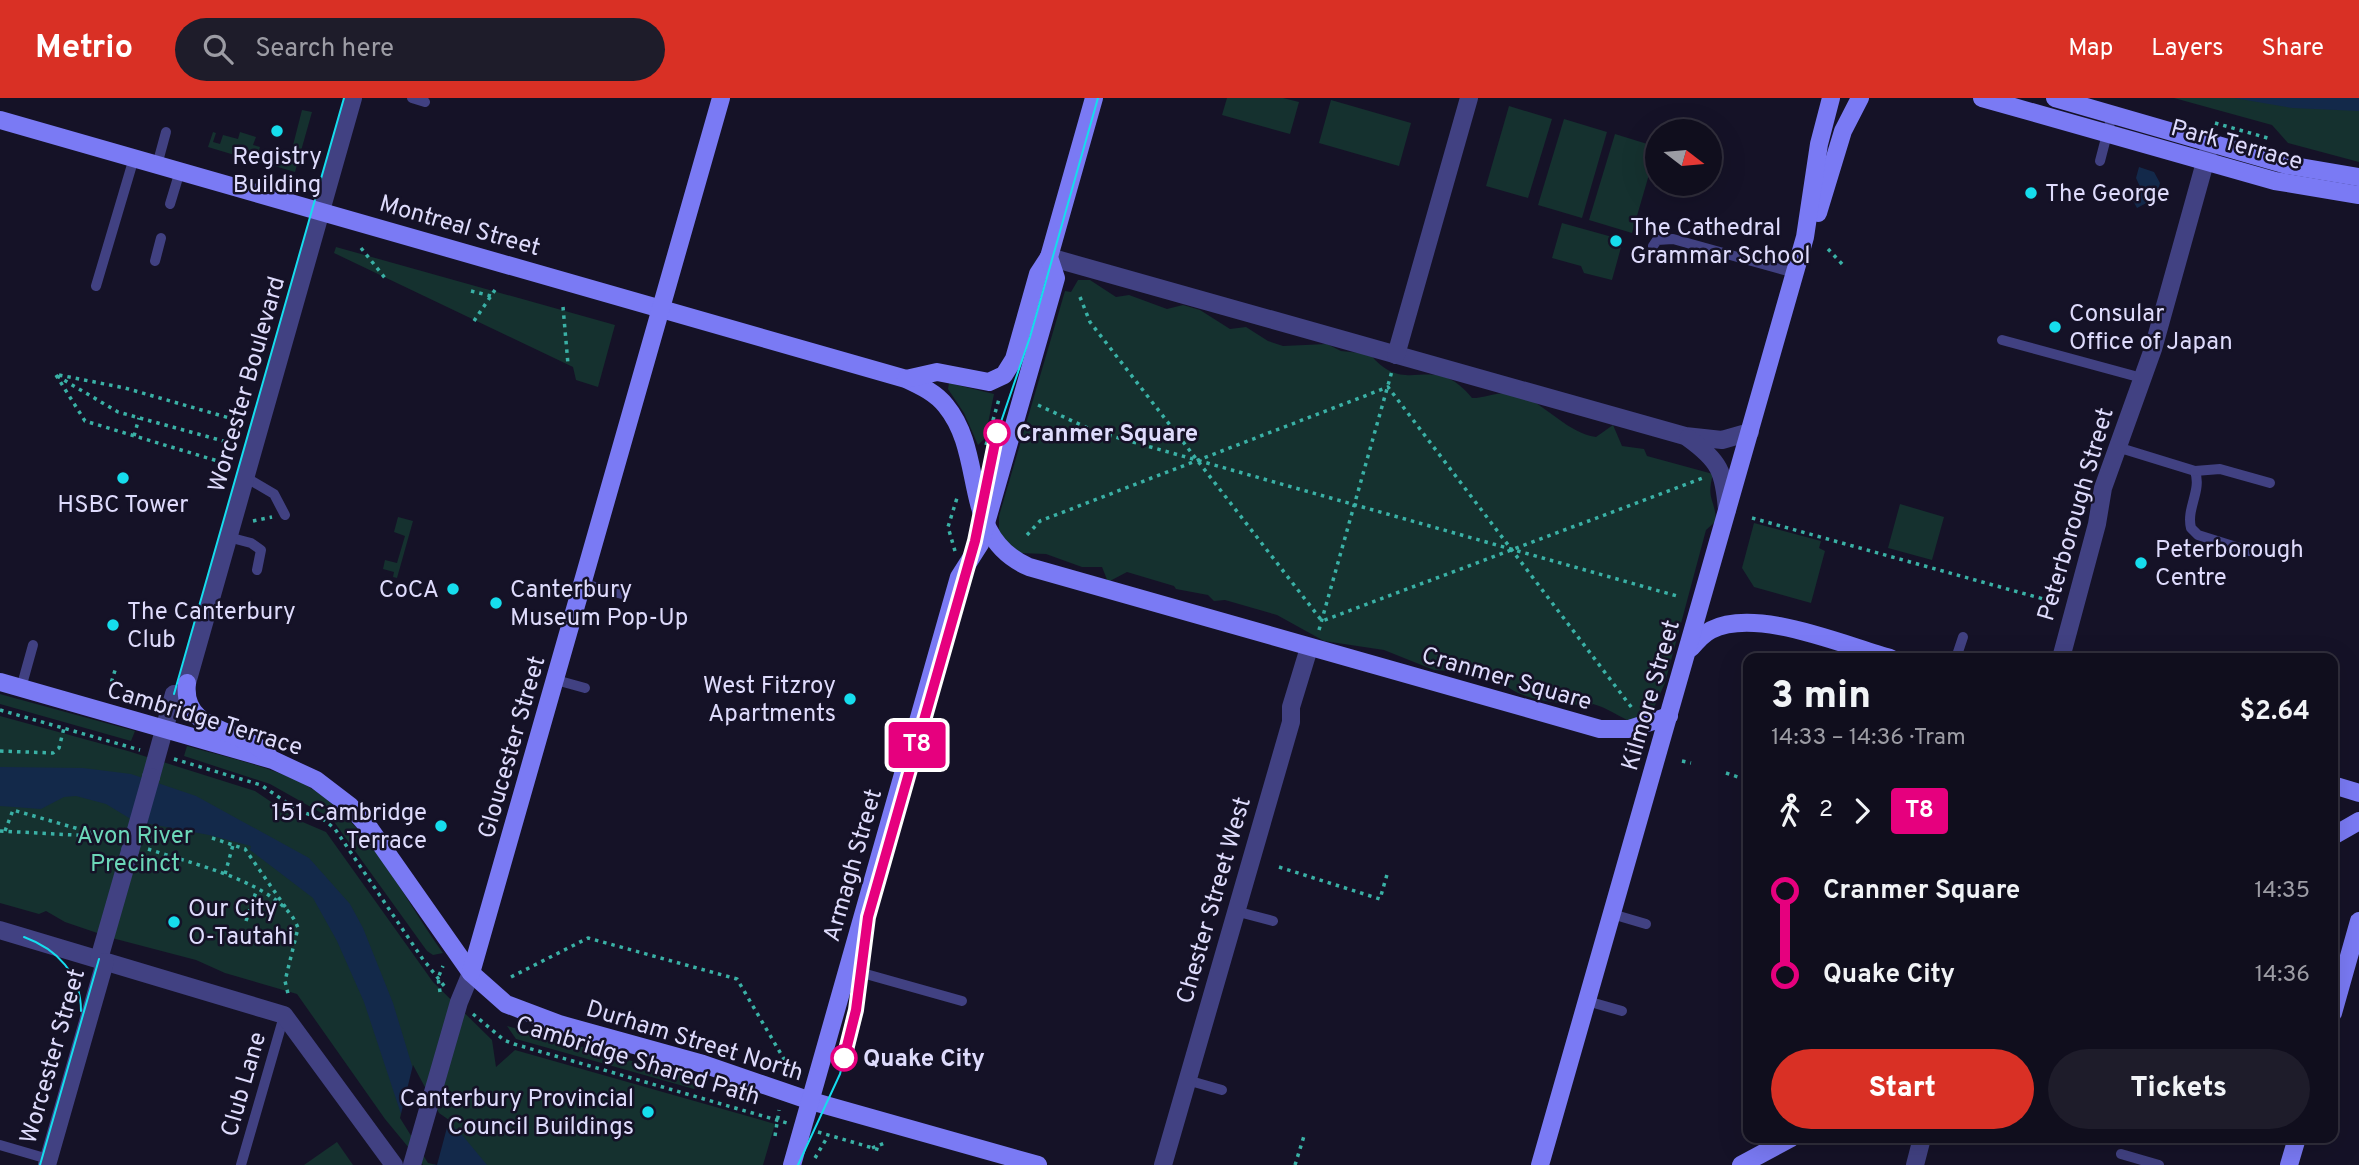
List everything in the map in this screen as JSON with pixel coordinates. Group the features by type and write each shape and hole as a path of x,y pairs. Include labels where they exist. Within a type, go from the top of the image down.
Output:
{"main road":[{"name":"Gloucester Street","path":"471,974 720,98"},
{"name":"Armagh Street","path":"792,1165 959,577 977,550 1056,278 1049,257 1094,98"},
{"name":"Kilmore Street","path":"1539,1165 1689,651 1805,237 1819,144 1831,98"},
{"name":"Kilmore Street","path":"1805,237 1817,215 1843,131 1860,98"},
{"name":"Park Terrace","path":"1982,98 2296,186 2359,195"},
{"name":"Park Terrace","path":"2055,98 2287,165 2359,177"},
{"name":"Montreal Street","path":"0,120 906,379 931,393 952,414 965,449 985,525"},
{"name":"Montreal Street","path":"906,379 937,372 989,382 1004,375 1014,359 1038,274 1049,257"},
{"name":"Cranmer Square","path":"985,525 1003,553 1029,568 1309,648 1600,729 1629,729 1669,716"},
{"path":"1689,651 1712,629 1742,622 1785,628 1872,653"},
{"name":"Cambridge Terrace","path":"0,682 273,760 316,780 350,806 370,829 471,974"},
{"path":"180,688 201,721 243,737 260,747 273,760"},
{"path":"2338,787 2359,793"},
{"path":"2338,833 2359,821"},
{"path":"2338,995 2359,921"},
{"name":"Durham Street North","path":"471,974 506,1004 530,1015 703,1064 811,1101 1038,1165"},
{"path":"1741,1165 1782,1143"},
{"path":"2290,1165 2296,1143"}],"street":[{"name":"Worcester Boulevard","path":"130,851 164,729 180,688 228,537 353,98"},
{"path":"1396,355 1469,98"},
{"name":"Peterborough Street","path":"2062,653 2097,524 2103,488 2142,378 2210,142"},
{"path":"1049,257 1685,436 1722,440 1750,432"},
{"path":"1685,436 1712,456 1722,472 1727,512"},
{"name":"Chester Street West","path":"1163,1165 1309,648"},
{"name":"Worcester Street","path":"47,1162 130,851"},
{"path":"0,930 284,1015 394,1165"},
{"name":"Gloucester Street","path":"414,1157 459,1002 471,974"},
{"path":"1915,1165 1921,1143"}],"lane":[{"path":"412,98 425,102"},
{"path":"2100,161 2112,115"},
{"path":"157,165 166,132"},
{"path":"96,286 134,158"},
{"path":"170,204 180,171"},
{"path":"155,261 161,238"},
{"path":"1653,246 1657,240 1674,239 1795,273"},
{"path":"2002,340 2142,378"},
{"path":"2117,447 2195,471 2220,469 2270,483"},
{"path":"2195,471 2197,485 2189,516 2191,528 2198,535 2249,551"},
{"path":"245,477 274,494 285,515"},
{"path":"228,537 251,543 261,550 257,570"},
{"path":"584,584 622,594"},
{"path":"1958,653 1963,637"},
{"path":"21,688 33,645"},
{"path":"556,680 584,688"},
{"path":"1235,911 1273,921"},
{"path":"1612,914 1646,924"},
{"path":"848,969 962,1001"},
{"path":"1587,1001 1622,1011"},
{"name":"Club Lane","path":"241,1165 284,1015"},
{"path":"1187,1080 1222,1090"},
{"path":"0,1145 47,1162"},
{"path":"2121,1154 2159,1165"}],"path":[{"path":"361,248 385,278"},
{"path":"1828,248 1844,266"},
{"path":"474,321 497,287"},
{"path":"471,290 491,296"},
{"path":"1080,297 1090,322 1322,621"},
{"path":"564,307 568,365"},
{"path":"1309,648 1322,621 1396,355"},
{"path":"56,375 118,412 227,442"},
{"path":"56,375 125,388 233,419"},
{"path":"56,375 85,421 221,462"},
{"path":"1027,535 1040,522 1196,459 1388,387"},
{"path":"1388,387 1639,718"},
{"path":"983,452 1000,394"},
{"path":"1036,404 1094,431 1678,596"},
{"path":"134,436 139,418"},
{"path":"1322,621 1722,472"},
{"path":"948,527 959,493"},
{"path":"1752,518 2047,600"},
{"path":"109,690 116,667"},
{"path":"0,710 130,747"},
{"path":"0,751 53,752 59,748 64,728"},
{"path":"1682,761 1691,763"},
{"path":"188,763 261,785 299,811 323,819 335,829 450,992"},
{"path":"1726,773 1743,778"},
{"path":"98,836 3,831 13,810 106,838"},
{"path":"212,838 245,849 298,929 285,981 289,999 284,1015"},
{"path":"225,874 233,845"},
{"path":"156,852 240,878 287,910"},
{"path":"1279,867 1380,899 1388,871"},
{"path":"246,921 257,890"},
{"path":"510,977 588,938 737,979 791,1071"},
{"path":"440,992 438,978 446,958"},
{"path":"438,978 445,975"},
{"name":"Cambridge Shared Path","path":"489,1027 514,1044 781,1121"},
{"name":"Cambridge Shared Path","path":"775,1136 781,1121 779,1105"},
{"path":"836,1138 839,1128"},
{"path":"821,1134 883,1151"},
{"path":"813,1165 828,1136"},
{"path":"1295,1165 1304,1136"},
{"path":"872,1148 887,1142"}],"green space":[{"path":"1227,98 1283,98 1299,102 1290,134 1222,115"},
{"path":"2174,98 2359,98 2359,162 2288,143 2272,125"},
{"path":"1331,100 1411,123 1399,166 1319,143"},
{"path":"1509,106 1552,119 1528,198 1486,186"},
{"path":"302,110 312,112 295,172 271,165 274,157 289,161"},
{"path":"1564,119 1607,132 1582,218 1538,205"},
{"path":"213,132 216,133 213,142 220,144 223,135 238,139 240,132 256,137 253,145 260,147 257,157 266,159 264,164 208,147"},
{"path":"1615,134 1645,143 1645,188 1632,233 1589,220"},
{"path":"1562,223 1623,240 1612,280 1584,273 1581,266 1552,258"},
{"path":"336,247 615,325 598,387 576,380 573,367 334,253"},
{"name":"Cranmer Square","path":"1078,280 1090,280 1116,297 1129,295 1167,309 1183,305 1200,310 1230,329 1246,327 1268,341 1283,346 1327,344 1341,351 1370,354 1383,367 1396,373 1444,377 1458,384 1472,398 1515,394 1536,403 1585,434 1596,437 1613,425 1622,446 1644,449 1647,456 1713,474 1711,494 1716,521 1706,530 1665,683 1651,714 1634,723 1593,704 1591,706 1527,697 1506,686 1498,677 1483,673 1434,670 1384,650 1324,641 1277,615 1225,600 1214,601 1208,595 1176,589 1174,586 1127,572 1108,582 1102,567 1082,567 1046,554 1019,553 999,540 999,516 1065,291 1071,292"},
{"path":"949,383 994,394 985,438 978,445 964,413 948,389"},
{"path":"1900,504 1944,517 1932,560 1888,548"},
{"path":"398,517 413,521 397,578 393,577 394,572 383,569 385,560 397,563 405,536 394,532"},
{"path":"1754,523 1821,541 1819,548 1825,551 1811,603 1754,587 1742,568"},
{"path":"0,694 135,731 131,741 0,704"},
{"name":"Avon River Precinct","path":"0,716 128,751 255,791 298,820 326,832 433,982 492,1040 496,1067 515,1050 775,1124 763,1165 423,1165 385,1119 297,994 225,973 196,960 112,938 65,922 46,911 39,914 0,903"},
{"path":"187,746 276,772 304,784 326,799 347,817 382,860 443,953 433,955 427,951 332,819 270,784 184,756"},
{"path":"507,1026 664,1070 698,1075 706,1083 694,1089 516,1039"},
{"path":"337,1142 353,1165 304,1165"}],"water":[{"path":"2234,98 2359,98 2359,111 2292,108"},
{"path":"2139,167 2154,172 2160,183 2156,198 2137,208 2131,197 2142,191 2136,178"},
{"path":"0,767 83,768 131,774 196,796 309,858 350,904 363,928 393,1003 413,1069 436,1115 458,1130 487,1165 434,1165 401,1114 364,1002 337,941 313,898 250,850 251,846 134,821 106,804 76,796 64,797 41,809 0,806"}],"pier":[{"path":"413,1065 439,1113 449,1120 437,1165 428,1163 400,1118"}],"tram line":[{"path":"174,694 344,98"},
{"path":"798,1165 840,1074 856,1010 868,917 975,541 992,448 1030,337 1098,98"},
{"name":"T8","path":"844,1058 854,1024 865,929 975,541 986,473 997,433"},
{"path":"24,937 47,948 72,974 80,998 81,1011"},
{"path":"40,1165 99,959"}],"place":[{"name":"Registry Building","path":"277,131"},
{"name":"The George","path":"2031,193"},
{"name":"The Cathedral Grammar School","path":"1616,241"},
{"name":"Consular Office of Japan","path":"2055,327"},
{"name":"Cranmer Square","path":"997,433"},
{"name":"HSBC Tower","path":"123,478"},
{"name":"Peterborough Centre","path":"2141,563"},
{"name":"CoCA","path":"453,589"},
{"name":"Canterbury Museum Pop-Up","path":"496,603"},
{"name":"The Canterbury Club","path":"113,625"},
{"name":"West Fitzroy Apartments","path":"850,699"},
{"name":"151 Cambridge Terrace","path":"441,826"},
{"name":"Our City O-Tautahi","path":"174,922"},
{"name":"Quake City","path":"844,1058"},
{"name":"Canterbury Provincial Council Buildings","path":"648,1112"}]}
